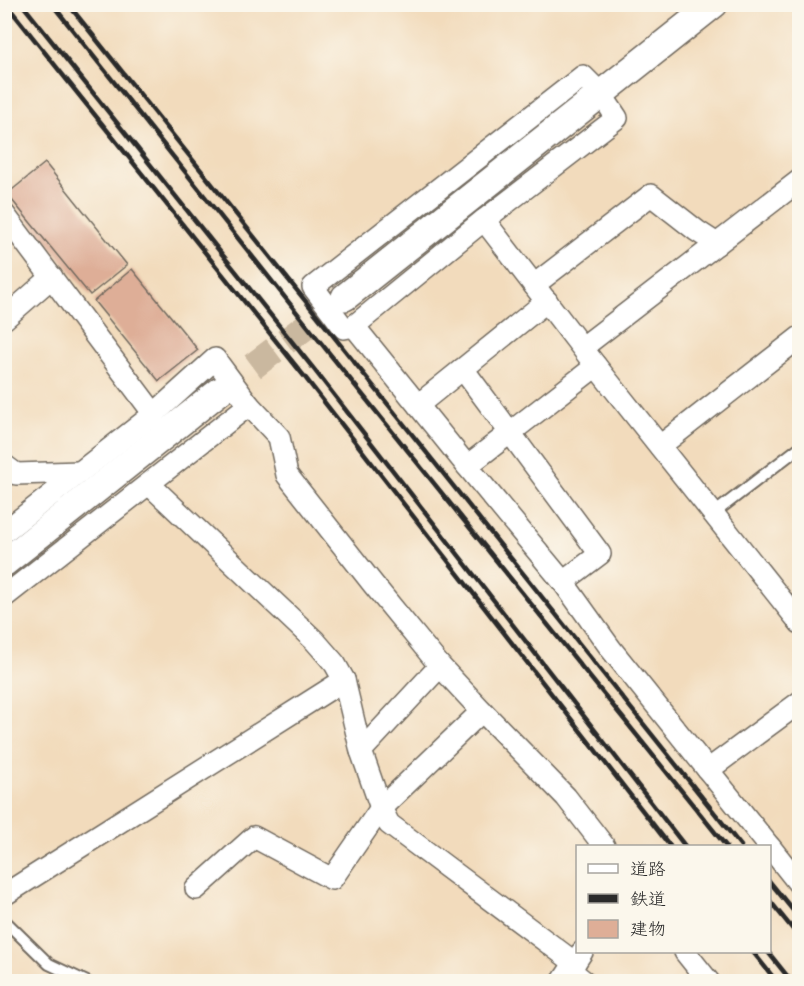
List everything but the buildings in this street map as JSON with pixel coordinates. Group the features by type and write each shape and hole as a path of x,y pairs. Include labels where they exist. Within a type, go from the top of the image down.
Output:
{"street":[{"path":"345,297 714,4"},
{"path":"583,75 601,94 617,118 484,220 354,326 344,328 313,286 583,75"},
{"path":"583,347 800,180"},
{"path":"418,405 463,369 541,293 651,195 717,244"},
{"path":"4,214 154,414"},
{"path":"484,220 596,366 800,623"},
{"path":"4,319 52,277"},
{"path":"354,326 563,582 611,649 767,845"},
{"path":"660,446 800,338"},
{"path":"4,532 154,414 215,360 249,405 279,437 287,475 373,584 440,666 566,797 603,845"},
{"path":"467,466 596,366"},
{"path":"463,369 600,554 563,582"},
{"path":"4,563 220,391"},
{"path":"4,597 249,405"},
{"path":"4,465 16,474 80,472"},
{"path":"149,484 315,641 335,664 344,680 361,751 389,824 575,969"},
{"path":"361,751 440,666"},
{"path":"4,895 344,680"},
{"path":"708,770 800,702"},
{"path":"196,889 254,837 332,879 381,808 482,711"},
{"path":"771,849 800,885"},
{"path":"687,953 709,981"}],"lane":[{"path":"713,514 800,447"},
{"path":"4,920 49,964 87,981"}],"tunnel":[{"path":"220,391 345,297"}],"railway":[{"path":"6,4 304,376 669,845"},
{"path":"22,4 313,368 684,845"},
{"path":"52,4 329,353 725,845"},
{"path":"68,4 740,845"},
{"path":"771,883 800,919"},
{"path":"771,902 800,938"},
{"path":"754,953 777,982"},
{"path":"769,953 792,982"}]}
